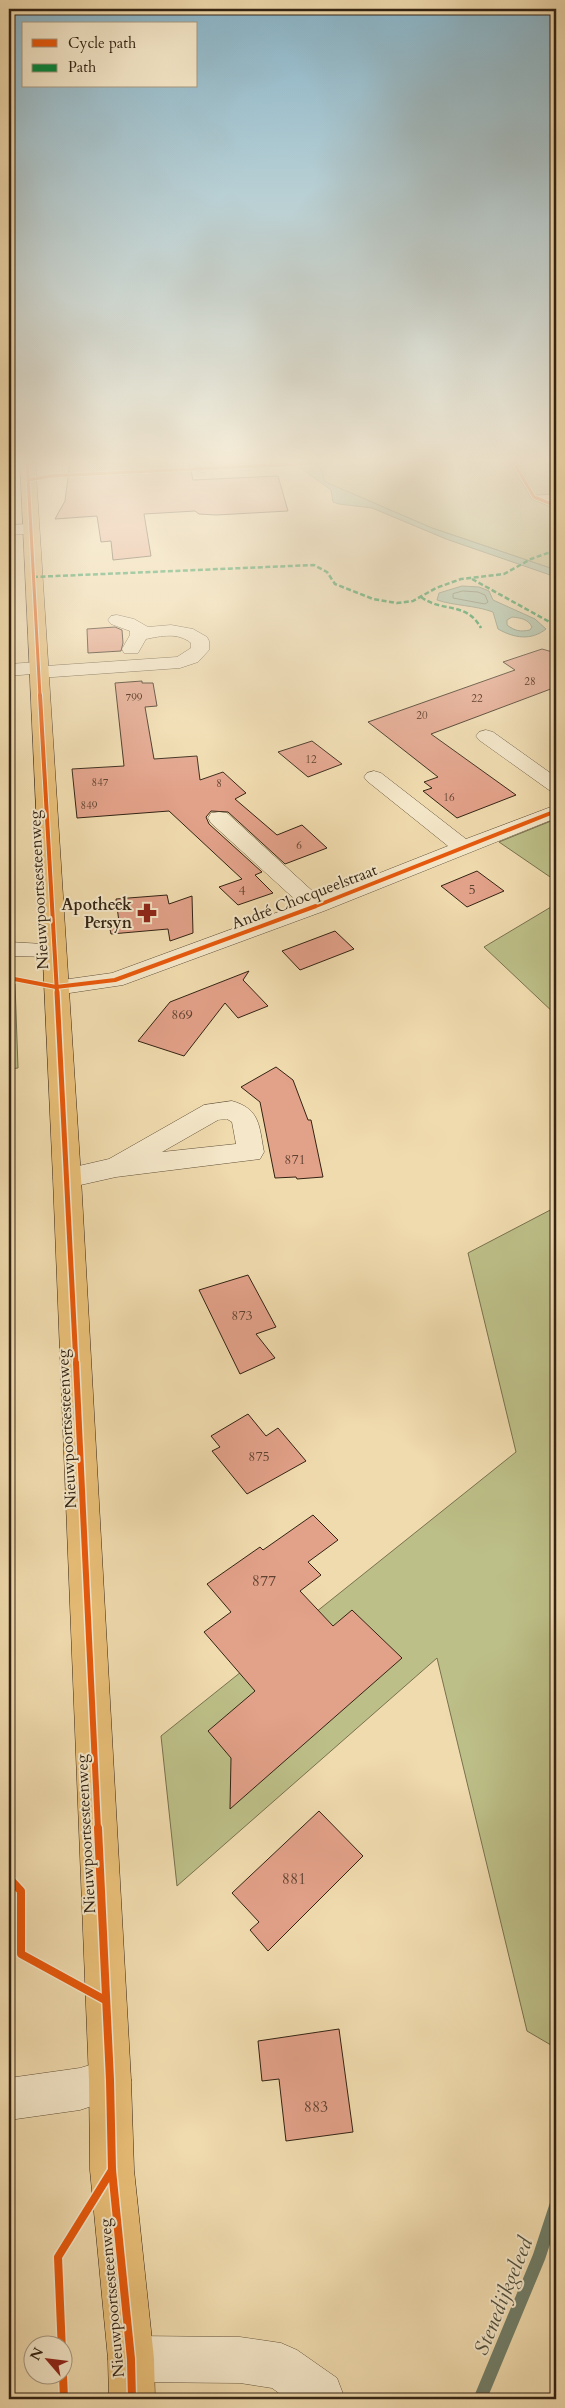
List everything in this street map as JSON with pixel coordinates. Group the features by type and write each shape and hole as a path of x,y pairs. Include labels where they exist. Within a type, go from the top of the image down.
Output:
{"main road":[{"name":"Nieuwpoortsesteenweg","path":"32,570 67,1178 110,2080 112,2170 132,2379"}],"street":[{"path":"100,667 129,652 139,635 139,628 117,620"},
{"path":"9,670 180,662 191,658 200,650 200,641 194,635 183,631 166,630 139,635"},
{"path":"486,736 556,786"},
{"path":"374,777 464,848"},
{"name":"André Chocqueelstraat","path":"56,987 115,980 316,906 556,811"},
{"path":"219,818 316,906"},
{"path":"9,949 54,950"},
{"path":"67,1178 116,1167"},
{"path":"9,2099 80,2089 110,2080"},
{"path":"132,2379 240,2360 281,2366 320,2395 322,2399"}],"shaded area":[{"path":"556,819 556,881 499,842"},
{"path":"556,904 556,1015 484,947"},
{"path":"9,984 15,984 18,1068 9,1069"},
{"path":"556,1207 556,2048 527,2031 437,1658 177,1886 161,1736 516,1452 468,1253"}],"water":[{"path":"537,570 556,570 556,577"},
{"path":"462,586 479,587 489,591 493,600 535,619 546,629 528,637 510,634 498,629 493,612 437,600 439,593","holes":["512,617 524,619 532,627 530,630 523,631 513,629 507,625 507,620"]}],"building":[{"path":"115,627 122,630 123,643 121,651 88,653 87,629"},
{"path":"542,649 556,653 556,687 431,734 516,795 457,818 423,791 432,788 424,782 438,777 368,722 515,670 503,662"},
{"path":"142,681 142,683 153,683 157,706 145,707 154,759 197,756 200,780 223,772 246,793 235,799 277,835 302,825 327,848 285,864 228,812 211,811 206,817 209,824 262,872 255,875 273,893 238,905 219,887 242,879 169,811 77,818 72,769 124,766 115,683"},
{"path":"312,741 342,764 308,777 278,752"},
{"path":"477,871 504,891 467,907 441,886"},
{"path":"167,895 169,904 192,896 193,933 170,941 168,929 111,934 109,925 119,922 116,899"},
{"path":"335,931 354,949 300,970 282,951"},
{"path":"249,971 243,980 268,1006 238,1018 225,1003 184,1056 138,1041 170,1002"},
{"path":"276,1067 293,1080 308,1120 311,1120 323,1177 275,1178 260,1102 241,1087"},
{"path":"248,1275 276,1327 256,1334 275,1358 240,1374 199,1290"},
{"path":"248,1414 266,1436 278,1428 306,1461 247,1494 212,1451 220,1447 211,1436"},
{"path":"313,1515 338,1540 308,1562 321,1575 300,1591 333,1626 352,1610 402,1658 230,1809 231,1758 208,1731 255,1691 204,1632 231,1612 207,1584 260,1547 263,1550"},
{"path":"319,1811 363,1856 268,1951 250,1930 259,1922 232,1893"},
{"path":"339,2029 353,2132 286,2141 279,2079 262,2081 258,2041"}],"waterway":[{"name":"Stenedijkgeleed","path":"480,2399 539,2257 556,2205"}],"marked path":[{"path":"33,577 188,570"},
{"path":"325,570 335,584 373,599 397,603 413,601 436,588 461,579 504,574 511,570"},
{"path":"472,579 555,625"},
{"path":"421,597 434,605 467,612 477,620 481,628"}],"cycle path":[{"path":"33,570 67,1178 110,2080 112,2170 131,2359 132,2399"},
{"path":"9,978 56,987 115,980 316,906 556,811"},
{"path":"9,1878 21,1891 21,1954 105,2000"},
{"path":"64,2399 58,2257 112,2170"}],"place":[{"name":"Apotheek Persyn","path":"147,913"}]}
